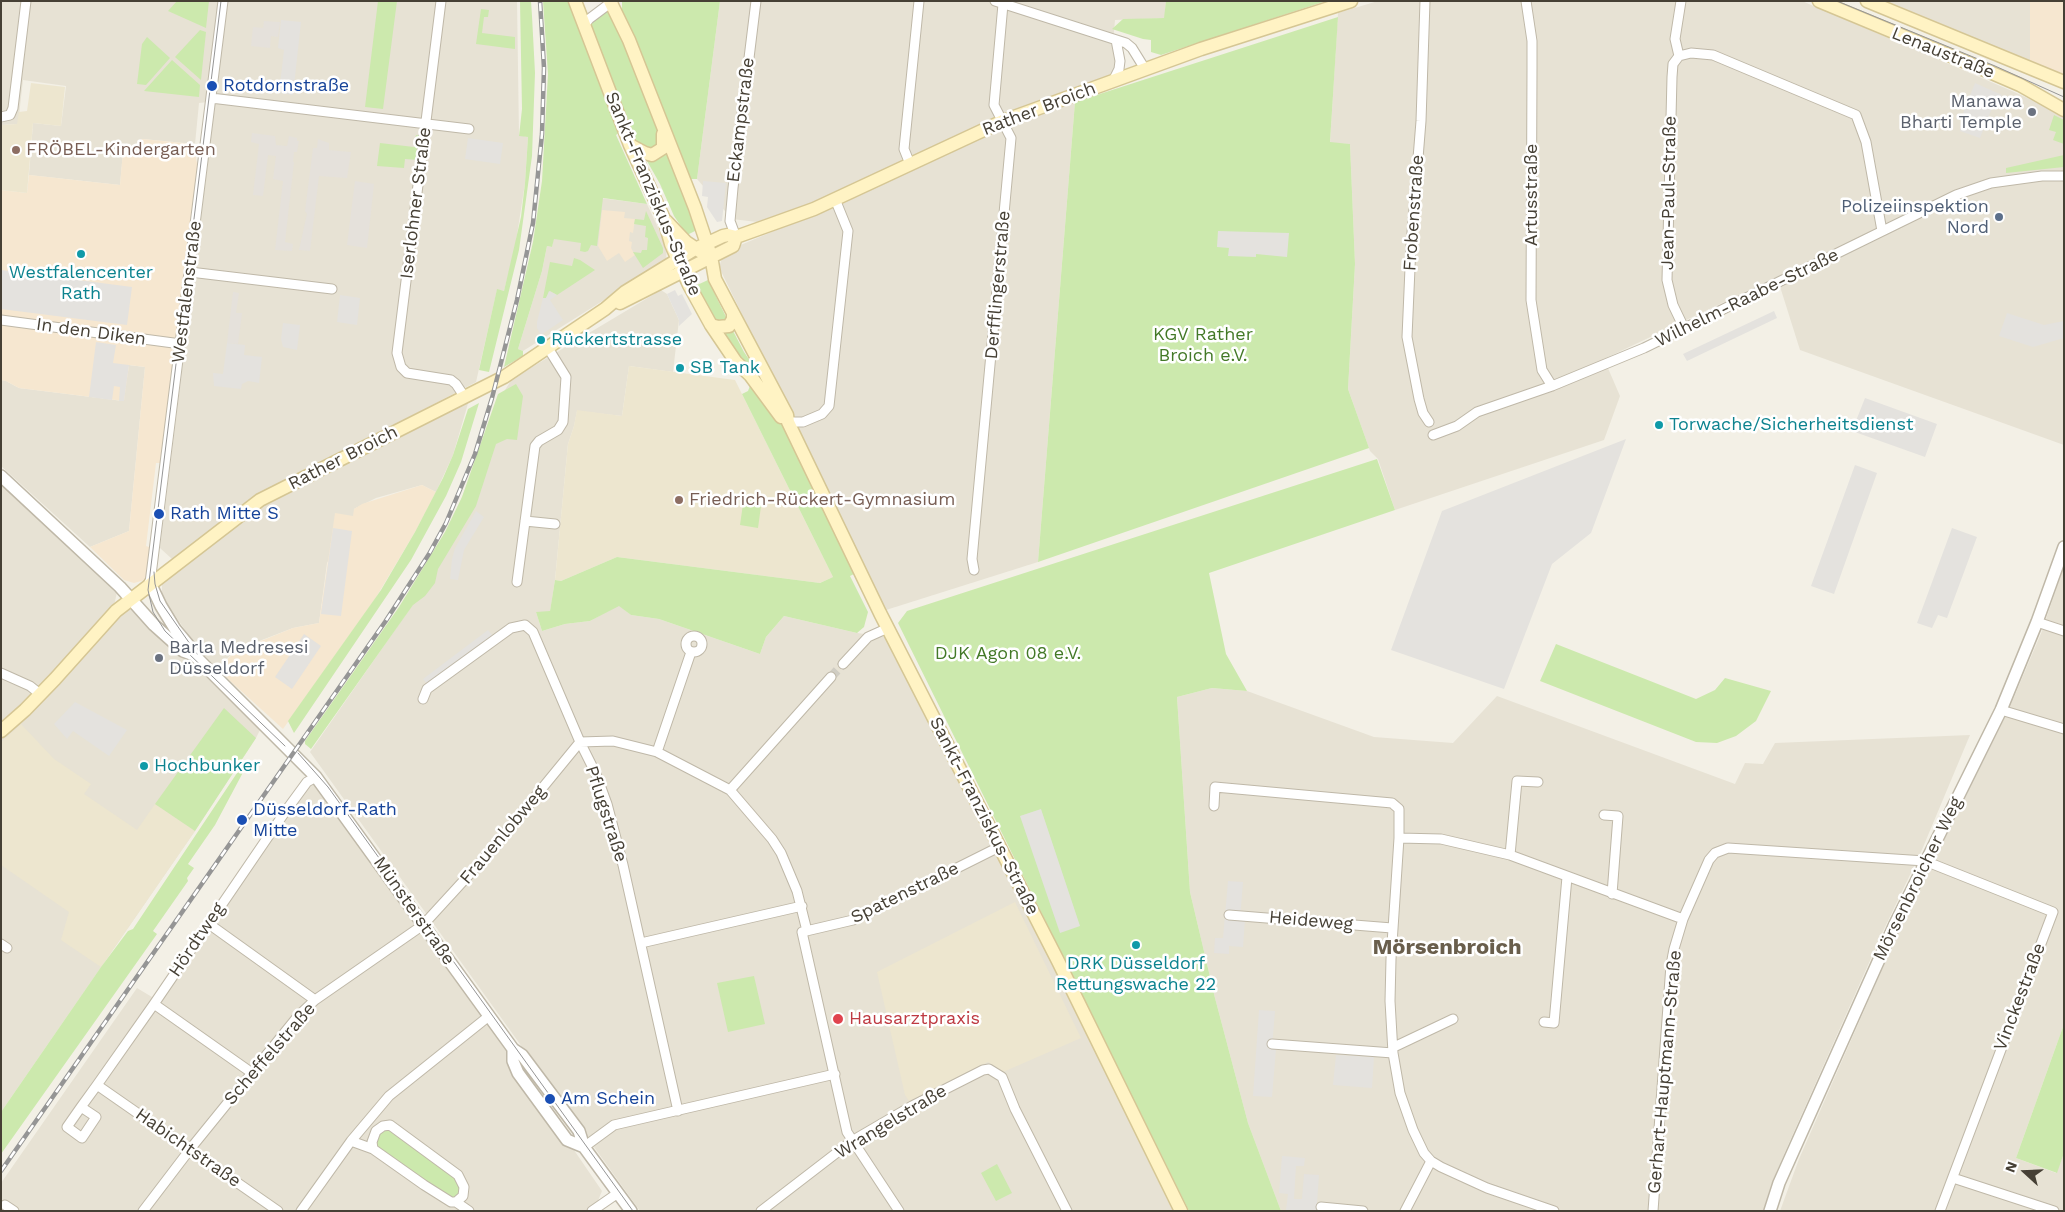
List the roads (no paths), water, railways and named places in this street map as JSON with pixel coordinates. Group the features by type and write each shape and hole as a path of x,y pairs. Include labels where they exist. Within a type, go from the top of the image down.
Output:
{"main road":[{"name":"Sankt-Franziskus-Straße","path":"574,1 630,145 664,219 679,265 711,325 736,362 750,375 782,418 788,422"},
{"name":"Rather Broich","path":"1,731 40,694 112,614 130,598 260,500 504,377 605,309 625,292 679,265 704,249 732,246 729,237 835,199 1003,121 1145,69 1300,16 1350,1"},
{"name":"Lenaustraße","path":"1819,1 1992,72 2064,110"},
{"name":"Lenaustraße","path":"1867,1 2064,82"},
{"name":"Sankt-Franziskus-Straße","path":"611,2 629,40 700,225 704,249 715,279 787,415 788,422 888,628 1181,1211"},
{"path":"630,145 648,155 656,154 664,144 663,129"},
{"path":"664,219 704,249"},
{"path":"700,225 706,231 729,237"},
{"name":"Rather Broich","path":"695,264 704,249"},
{"path":"679,265 695,264 715,279"},
{"path":"711,325 718,327 728,326 733,319 733,314"}],"street":[{"path":"1,117 10,115 14,108 26,1"},
{"name":"Westfalenstraße","path":"150,584 223,1"},
{"name":"Iserlohner Straße","path":"441,1 397,353 401,367 407,373 454,382 464,396"},
{"name":"Eckampstraße","path":"729,237 733,188 756,1"},
{"path":"910,164 904,149 919,1"},
{"name":"Frobenstraße","path":"1425,1 1421,121 1411,245 1407,337 1419,399 1423,413 1429,422"},
{"name":"Artusstraße","path":"1526,1 1532,41 1531,300 1542,370 1552,386"},
{"name":"Jean-Paul-Straße","path":"1681,1 1674,39 1679,56 1673,64 1672,77 1667,280 1673,305 1684,328"},
{"path":"584,25 611,2"},
{"path":"999,3 1126,43 1132,48 1145,69"},
{"name":"Derfflingerstraße","path":"974,570 972,559 1011,138 994,105 999,3"},
{"path":"1113,81 1119,69 1120,61 1116,40"},
{"path":"1679,56 1692,53 1712,55 1852,112 1860,120 1866,142 1882,231"},
{"path":"211,98 469,129"},
{"name":"Wilhelm-Raabe-Straße","path":"1433,434 1456,426 1477,412 1552,386 1684,328 1972,188 2024,178 2064,176"},
{"path":"788,422 803,422 822,414 829,406 848,231 835,199"},
{"path":"190,272 332,289"},
{"name":"In den Diken","path":"1,320 180,344"},
{"path":"517,582 535,446 539,441 558,430 562,422 566,377 548,348"},
{"name":"Münsterstraße","path":"2,477 130,598 154,625 184,651 194,655"},
{"path":"525,521 556,524"},
{"name":"Mörsenbroicher Weg","path":"1770,1211 1779,1183 1837,1052 1925,861 2002,710 2064,547"},
{"name":"Münsterstraße","path":"150,584 160,606 194,655 316,777 488,1016 513,1048 522,1055 573,1124 580,1134 584,1147 631,1211"},
{"path":"2036,622 2064,631"},
{"name":"Pflugstraße","path":"423,699 427,689 511,628 525,625 533,632 580,742 596,774 607,804 641,943 678,1111"},
{"path":"843,664 868,637 888,628"},
{"path":"657,752 691,652"},
{"path":"1,673 30,686 40,694"},
{"path":"730,790 831,677"},
{"path":"2002,710 2064,729"},
{"path":"580,742 611,741 657,752 730,790 772,839 781,853 802,906 805,932 847,1132 899,1211"},
{"name":"Frauenlobweg","path":"423,925 489,853 580,742"},
{"name":"Hördtweg","path":"81,1107 285,812 307,782 316,777"},
{"path":"1510,855 1517,782 1538,782"},
{"path":"1214,806 1216,787 1392,803 1399,809 1390,1000 1394,1050 1406,1113 1419,1144 1431,1161 1456,1175 1487,1188 1554,1211"},
{"path":"1604,815 1618,816 1612,894"},
{"path":"1399,838 1441,839 1510,855 1683,920"},
{"name":"Spatenstraße","path":"805,932 853,920 999,847"},
{"name":"Gerhart-Hauptmann-Straße","path":"1652,1211 1671,965 1683,920 1709,860 1715,853 1728,848 1925,861"},
{"name":"Vinckestraße","path":"1925,861 2053,912 1940,1211"},
{"path":"1544,1022 1554,1023 1567,876"},
{"path":"641,943 802,906"},
{"name":"Heideweg","path":"1229,915 1392,928"},
{"path":"208,924 315,1000"},
{"name":"Scheffelstraße","path":"143,1211 190,1148 282,1034 315,1000 423,925"},
{"path":"154,1004 252,1073"},
{"path":"302,1211 351,1141 374,1113 400,1086 488,1016"},
{"path":"1272,1044 1394,1050 1453,1019"},
{"name":"Wrangelstraße","path":"761,1211 852,1141 912,1106 983,1070 994,1071 1002,1077 1015,1109 1066,1211"},
{"path":"584,1147 614,1125 835,1074"},
{"name":"Habichtstraße","path":"97,1085 278,1211"},
{"path":"374,1113 461,1178 464,1191 463,1196 456,1202"},
{"path":"373,1149 372,1142 376,1131 383,1126 390,1125"},
{"path":"351,1141 373,1149 424,1185 469,1211"},
{"path":"1404,1211 1431,1161"},
{"path":"1953,1178 2054,1211"},
{"path":"592,1211 618,1193"},
{"path":"6,1205 14,1211"},
{"path":"1321,1207 1363,1211"}],"tunnel":[{"path":"831,677 843,664"}],"tram line":[{"path":"221,1 148,590 153,612 165,631 285,746"},
{"path":"1837,1 1995,66 2064,97"},
{"path":"154,572 160,601 197,654"},
{"path":"298,753 328,787 633,1211"}],"railway":[{"path":"1,1171 385,622 429,554 446,523 475,454 492,398 517,300 533,223 542,134 544,68 540,1"}],"place":[{"name":"Rotdornstraße","path":"212,86"},
{"name":"Manawa Bharti Temple","path":"2032,112"},
{"name":"FRÖBEL-Kindergarten","path":"16,150"},
{"name":"Polizeiinspektion Nord","path":"1999,217"},
{"name":"Westfalencenter Rath","path":"81,254"},
{"name":"Rückertstrasse","path":"541,340"},
{"name":"SB Tank","path":"680,368"},
{"name":"Torwache/Sicherheitsdienst","path":"1659,425"},
{"name":"Friedrich-Rückert-Gymnasium","path":"679,500"},
{"name":"Rath Mitte S","path":"159,514"},
{"name":"Barla Medresesi Düsseldorf","path":"159,658"},
{"name":"Hochbunker","path":"144,766"},
{"name":"Düsseldorf-Rath Mitte","path":"242,820"},
{"name":"DRK Düsseldorf Rettungswache 22","path":"1136,945"},
{"name":"Hausarztpraxis","path":"838,1019"},
{"name":"Am Schein","path":"550,1099"}],"district":[{"name":"Mörsenbroich","path":"1447,948"}],"park label":[{"name":"KGV Rather Broich e.V.","path":"1203,345"},
{"name":"DJK Agon 08 e.V.","path":"1008,654"}]}
